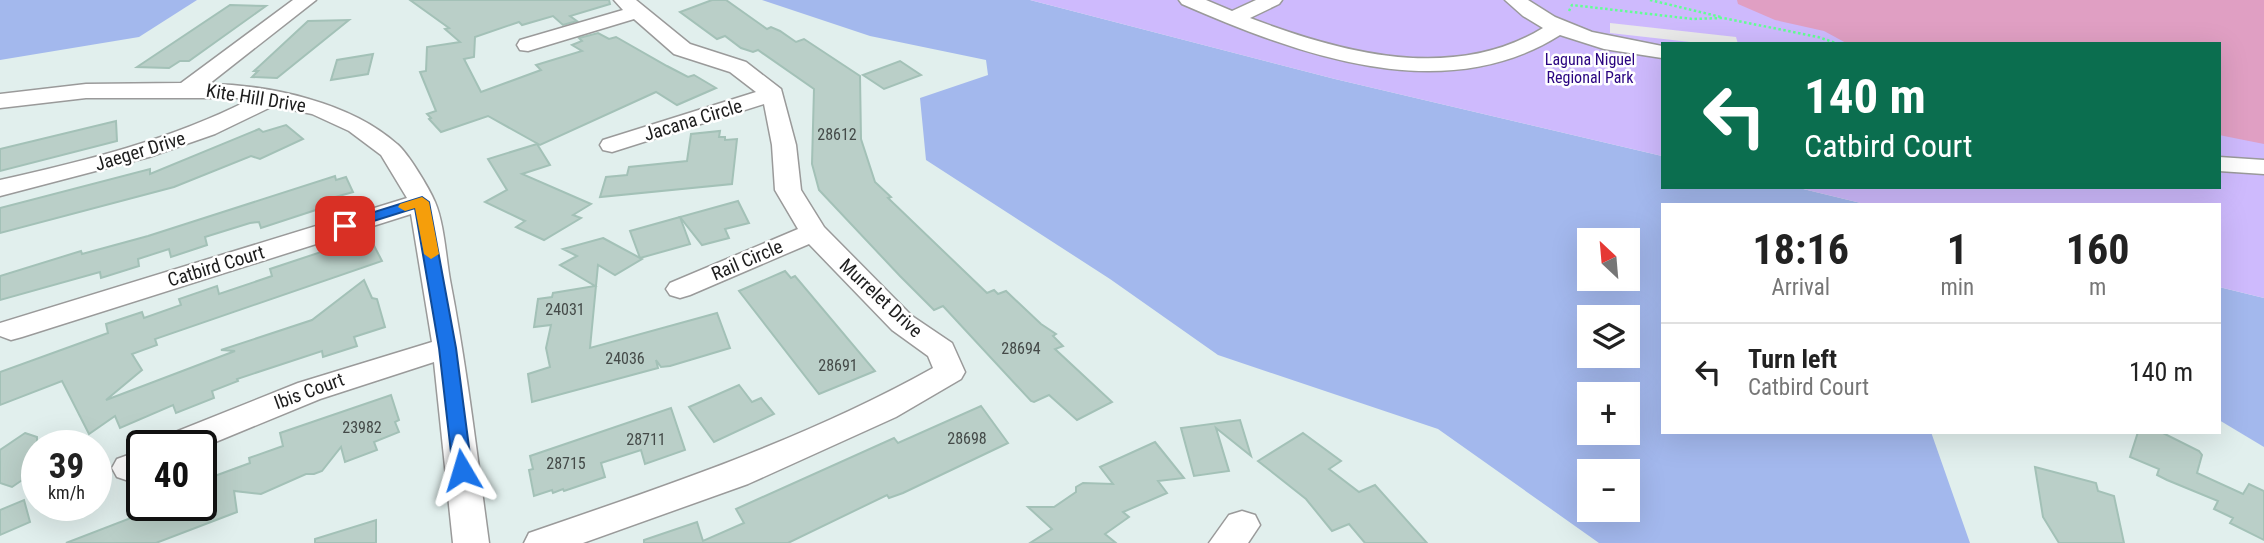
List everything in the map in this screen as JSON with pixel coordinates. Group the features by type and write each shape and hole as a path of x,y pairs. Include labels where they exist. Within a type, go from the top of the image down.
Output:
{"street":[{"path":"189,88 306,0"},
{"path":"1189,0 1231,19 1287,39 1341,52 1432,65 1463,64 1502,56 1562,21"},
{"path":"1231,19 1272,0"},
{"path":"1515,0 1532,14 1562,21 1614,44 1661,52"},
{"path":"528,45 631,6 682,49 738,67 773,94"},
{"name":"Kite Hill Drive","path":"0,101 86,91 189,88 273,97 319,109 357,126 390,150 422,202 447,348 471,543"},
{"name":"Jacana Circle","path":"612,145 773,94"},
{"name":"Murrelet Drive","path":"542,543 736,475 885,409 950,372 940,350 902,323 813,232 788,190 784,145 773,94"},
{"name":"Jaeger Drive","path":"0,188 166,146 208,130 273,97"},
{"path":"2221,164 2264,167"},
{"name":"Catbird Court","path":"11,330 422,202"},
{"name":"Rail Circle","path":"680,289 813,232"},
{"name":"Ibis Court","path":"212,430 335,380 447,348"}],"path":[{"path":"1650,0 1833,42"},
{"path":"1562,21 1563,10 1572,11 1572,5 1693,19 1723,18"}],"shaded area":[{"path":"0,0 197,0 139,37 0,60"},
{"path":"762,0 1030,0 1335,79 1661,156 1661,189 1803,189 1861,203 1661,203 1661,434 1932,434 1970,543 1599,543 1438,429 1218,355 1110,279 926,160 920,98 988,75 986,60 870,36"},
{"path":"1737,0 2264,0 2264,144 2221,135 2221,42 1844,42 1824,31 1775,20 1738,4"},
{"path":"1610,23 1736,37 1737,42 1690,42 1610,33"},
{"path":"2221,287 2264,298 2264,447 2221,421"}],"green space":[{"name":"Laguna Niguel Regional Park","path":"1030,0 2264,0 2264,298 2221,287 2221,203 1861,203 1803,189 2221,189 2221,42 1661,42 1661,156 1335,79"}],"building":[{"path":"410,0 609,0 610,4 570,16 577,21 563,25 553,16 522,25 519,22 475,37 474,57 464,59 481,92 541,70 536,65 582,51 572,45 582,41 579,38 598,33 609,39 616,37 688,77 694,75 716,88 677,105 656,92 540,145 488,116 441,132 427,114 436,111 420,72 426,71 427,47 460,42 445,29 449,28"},
{"path":"712,0 726,0 767,29 771,27 780,31 796,42 804,39 860,76 861,139 875,182 891,197 888,198 987,293 994,290 998,294 1006,291 1041,324 1056,334 1053,336 1063,346 1055,349 1112,402 1077,420 1049,395 1031,401 943,306 934,310 900,276 819,190 812,164 814,89 758,50 753,52 741,48 725,36 717,39 680,12"},
{"path":"230,5 266,6 189,61 180,61 169,68 137,67"},
{"path":"349,20 277,78 252,77 258,71 254,71 308,21"},
{"path":"373,54 368,74 331,80 337,60"},
{"path":"900,61 921,75 884,89 863,75"},
{"path":"116,121 117,141 0,171 0,149"},
{"path":"286,125 303,139 260,159 251,156 174,187 0,233 0,208 150,169 150,174 259,129 263,132"},
{"path":"720,131 719,137 725,137 725,140 737,139 732,184 600,197 606,177 627,175 629,167 687,161 691,134"},
{"path":"537,144 550,165 522,174 591,204 573,215 581,218 544,240 516,227 525,221 485,202 507,190 488,159"},
{"path":"335,176 336,180 346,177 353,192 332,198 334,204 261,228 259,222 250,223 205,237 207,245 171,257 169,249 138,259 139,266 101,278 100,272 0,300 0,276 81,251 82,254 148,236"},
{"path":"738,201 749,223 725,229 729,238 702,245 680,217"},
{"path":"680,217 690,244 640,258 630,231"},
{"path":"369,236 382,261 155,339 157,345 132,354 142,370 106,400 235,351 221,350 312,320 364,280 372,298 377,299 385,327 354,337 357,346 323,357 322,351 237,379 238,381 212,391 214,398 176,413 173,405 120,428 115,416 95,430 87,430 62,381 0,405 0,372 108,333 106,324 142,312 144,318 181,305 179,299 217,286 219,294 272,276 270,269"},
{"path":"603,238 642,259 615,275 598,265 590,348 717,313 730,348 670,366 661,367 656,360 658,368 532,402 528,374 550,367 546,348 551,325 534,327 538,299 552,297 553,293 595,286 560,265 577,256 563,249"},
{"path":"785,271 791,278 795,276 875,371 819,394 739,291"},
{"path":"739,385 752,402 761,398 774,414 714,442 689,407"},
{"path":"391,395 399,420 395,422 399,432 374,442 377,450 345,462 341,447 322,471 306,474 261,494 234,491 237,512 217,520 217,475 250,463 249,458 283,446 280,433"},
{"path":"981,406 1008,443 903,493 889,498 887,495 788,543 644,543 644,540 697,522 703,541 744,523 736,509 894,438 898,443"},
{"path":"671,408 685,450 645,464 641,450 601,463 605,477 564,491 563,489 553,493 552,490 534,496 529,470 533,469 530,456"},
{"path":"1240,420 1251,456 1216,428 1229,471 1194,476 1181,428"},
{"path":"1303,433 1341,461 1329,469 1359,492 1375,485 1427,543 1365,543 1349,524 1332,531 1306,499 1258,461"},
{"path":"2137,434 2165,434 2199,451 2202,455 2197,473 2243,494 2249,484 2264,491 2264,540 2230,523 2233,518 2214,509 2218,501 2157,475 2159,469 2130,457"},
{"path":"21,436 21,481 12,487 0,483 0,450"},
{"path":"1155,442 1184,478 1158,481 1167,493 1123,512 1129,517 1105,534 1116,543 1030,543 1052,529 1028,507 1054,507 1076,492 1076,487 1083,483 1113,484 1100,467"},
{"path":"2035,467 2096,483 2098,491 2114,496 2124,543 2059,543 2043,517"},
{"path":"21,501 21,521 30,522 0,535 0,510"},
{"path":"126,520 213,521 156,543 66,543"},
{"path":"376,520 376,543 315,543 315,539"}],"slow traffic":[{"path":"405,207 422,202 431,254"}],"route":[{"path":"345,226 422,202 447,348 462,470"}]}
